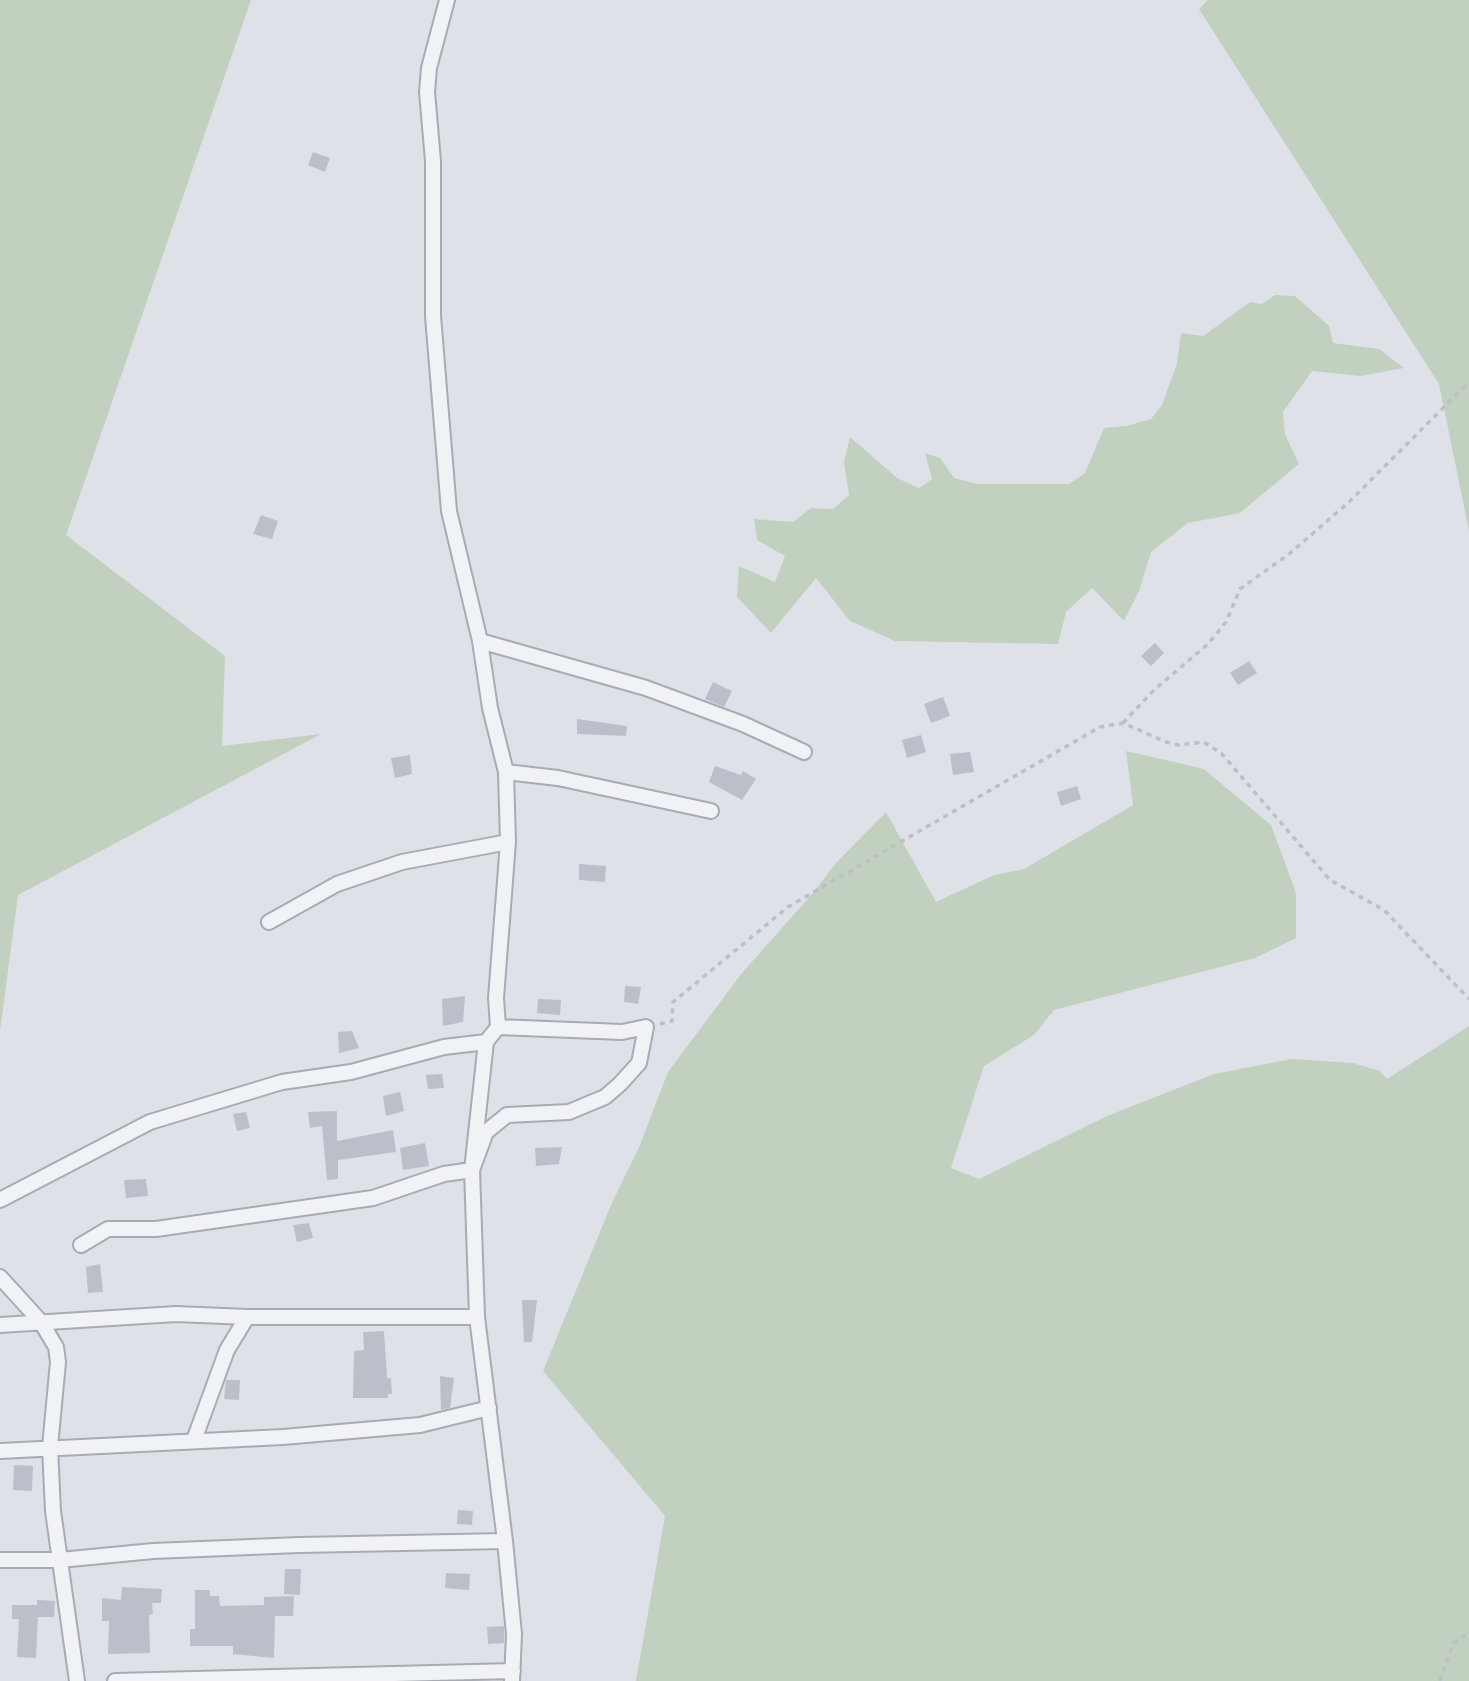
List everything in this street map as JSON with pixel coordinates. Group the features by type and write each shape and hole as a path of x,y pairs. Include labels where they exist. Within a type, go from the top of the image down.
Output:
{"street":[{"path":"115,1681 512,1676 514,1634 505,1541 477,1317 472,1170 486,1042 498,1027 496,998 508,842 506,772 490,708 480,641 449,511 433,316 433,161 427,92 429,68 447,0"},
{"path":"480,641 646,688 743,724 804,752"},
{"path":"506,772 558,778 711,811"},
{"path":"269,922 337,884 392,865 508,842"},
{"path":"472,1170 486,1132 507,1115 569,1112 605,1097 639,1063 646,1027 622,1032 498,1027"},
{"path":"0,1199 150,1122 282,1082 351,1072 444,1047 486,1042"},
{"path":"81,1245 108,1229 156,1229 373,1198 444,1174 472,1170"},
{"path":"0,1277 52,1336 58,1362 50,1447 53,1511 77,1681"},
{"path":"0,1325 176,1314 247,1317 477,1317"},
{"path":"194,1440 227,1350 247,1317"},
{"path":"0,1451 283,1437 420,1425 489,1408"},
{"path":"0,1560 60,1560 153,1551 505,1541"}],"path":[{"path":"1123,723 1154,690 1208,643 1226,622 1240,589 1289,554 1349,502 1469,382"},
{"path":"646,1027 672,1021 673,1002 788,907 1100,727 1123,723 1166,742 1179,745 1204,742 1222,754 1329,880 1384,910 1469,999"},
{"path":"1440,1681 1453,1643 1469,1633"}],"green space":[{"path":"0,0 251,0 66,535 225,656 222,746 321,734 18,895 0,1031"},
{"path":"1208,0 1469,0 1469,531 1439,384 1199,9"},
{"path":"1275,295 1295,296 1329,326 1333,343 1379,349 1404,368 1360,376 1312,371 1283,412 1285,434 1299,464 1240,513 1188,523 1151,552 1139,591 1124,621 1092,588 1066,612 1058,644 895,641 850,621 816,578 771,633 737,597 739,566 775,582 785,556 757,540 754,519 793,522 811,508 833,509 849,495 844,462 850,437 897,478 919,488 932,479 925,453 940,458 954,478 978,484 1069,484 1085,473 1104,428 1126,426 1151,419 1162,405 1177,363 1181,333 1203,336 1250,302 1262,304"},
{"path":"1126,751 1204,769 1271,825 1296,893 1296,938 1255,958 1054,1010 1034,1035 984,1066 951,1168 979,1179 1107,1116 1214,1074 1291,1059 1353,1063 1380,1071 1387,1079 1469,1026 1469,1681 636,1681 665,1516 543,1371 611,1205 640,1145 668,1072 742,973 836,863 886,812 936,902 994,875 1024,869 1133,805"}],"building":[{"path":"313,152 330,158 325,172 308,165"},
{"path":"261,515 278,521 272,539 253,534"},
{"path":"1155,643 1164,653 1151,666 1141,656"},
{"path":"1249,661 1257,673 1238,685 1230,673"},
{"path":"713,682 732,691 724,707 705,699"},
{"path":"943,697 950,716 931,723 924,704"},
{"path":"577,719 627,726 626,736 577,734"},
{"path":"921,735 926,752 907,758 902,740"},
{"path":"970,752 974,772 953,775 950,754"},
{"path":"410,755 412,774 395,778 391,758"},
{"path":"715,766 741,775 743,771 756,779 742,800 709,782"},
{"path":"1077,786 1081,799 1061,806 1057,792"},
{"path":"579,864 606,866 605,882 579,880"},
{"path":"625,986 641,987 638,1004 624,1002"},
{"path":"465,996 463,1022 443,1026 442,999"},
{"path":"538,999 561,1000 560,1015 537,1013"},
{"path":"352,1031 359,1048 339,1053 338,1032"},
{"path":"442,1074 444,1088 428,1089 426,1075"},
{"path":"400,1092 404,1111 386,1116 383,1096"},
{"path":"337,1111 337,1141 393,1130 396,1152 338,1160 338,1179 327,1180 322,1126 310,1128 308,1112"},
{"path":"246,1112 250,1128 237,1131 233,1114"},
{"path":"425,1143 429,1166 403,1170 400,1148"},
{"path":"562,1147 559,1164 536,1166 535,1148"},
{"path":"146,1179 148,1196 126,1198 124,1180"},
{"path":"309,1223 313,1238 297,1242 293,1225"},
{"path":"100,1264 103,1292 88,1293 86,1267"},
{"path":"522,1300 537,1300 532,1342 524,1342"},
{"path":"384,1331 387,1378 391,1378 392,1394 388,1394 388,1398 353,1398 354,1351 364,1350 363,1332"},
{"path":"440,1376 454,1378 450,1408 441,1410"},
{"path":"226,1380 240,1380 239,1400 224,1399"},
{"path":"14,1465 33,1466 32,1491 13,1490"},
{"path":"458,1510 473,1511 472,1525 457,1524"},
{"path":"285,1569 301,1569 300,1595 284,1594"},
{"path":"446,1573 470,1574 469,1590 445,1588"},
{"path":"122,1587 162,1589 161,1603 152,1603 153,1614 149,1615 150,1653 108,1654 109,1621 102,1621 102,1598 121,1600"},
{"path":"195,1590 210,1590 210,1596 219,1596 220,1606 264,1605 264,1597 294,1596 293,1616 275,1616 274,1658 233,1654 233,1646 190,1646 190,1629 195,1629"},
{"path":"37,1600 55,1601 54,1617 38,1617 36,1658 17,1657 19,1619 12,1619 12,1605 37,1605"},
{"path":"504,1626 504,1643 488,1644 487,1627"}]}
